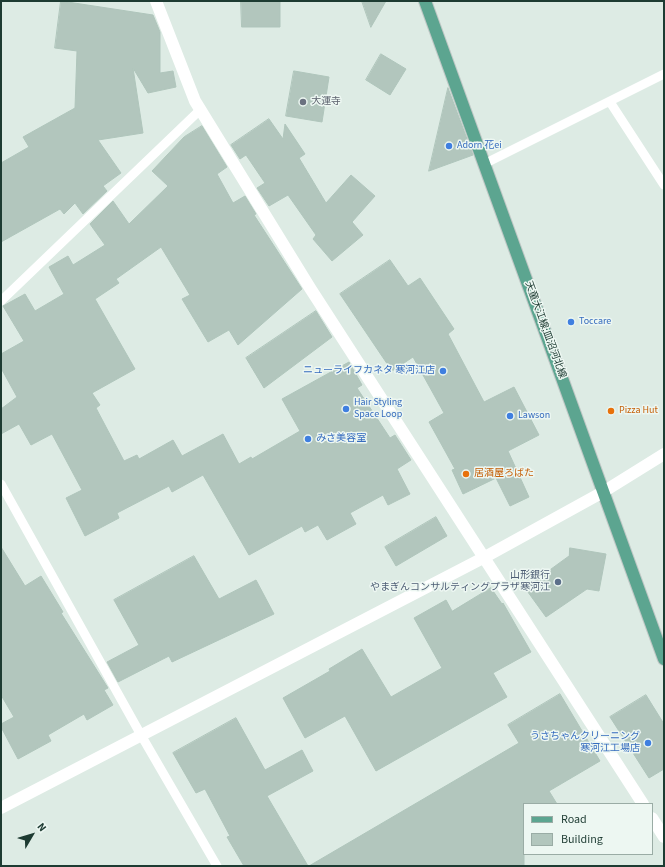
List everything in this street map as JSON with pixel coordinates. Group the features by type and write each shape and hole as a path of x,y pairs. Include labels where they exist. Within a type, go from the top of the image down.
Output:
{"main road":[{"name":"天童大江線;皿沼河北線","path":"425,1 664,659"}],"street":[{"path":"156,1 195,101 310,288 642,803"},
{"path":"1,808 485,557 603,492 664,454"},
{"path":"653,820 664,837"}],"lane":[{"path":"484,164 664,74"},
{"path":"610,102 664,185"},
{"path":"1,301 201,109"},
{"path":"1,484 141,735 217,866"}],"building":[{"path":"61,1 153,15 160,32 160,73 173,71 176,87 148,93 133,68 143,133 98,140 121,173 103,186 107,191 83,214 75,203 64,214 60,209 1,242 1,163 29,147 23,137 75,108 77,51 55,48"},
{"path":"241,1 280,1 280,27 242,27"},
{"path":"362,1 386,1 371,27"},
{"path":"381,54 406,69 390,95 366,80"},
{"path":"294,71 329,77 322,122 286,116"},
{"path":"448,88 473,155 429,171"},
{"path":"269,119 283,139 285,124 305,154 299,158 326,203 351,175 375,196 352,222 363,235 332,261 313,239 316,235 288,195 269,206 257,188 265,183 246,155 240,159 231,145"},
{"path":"202,126 227,167 217,174 233,203 245,196 256,214 254,215 302,289 238,345 229,330 208,342 182,299 190,295 161,247 116,279 119,283 95,299 135,369 92,393 100,405 96,408 124,461 137,455 139,459 173,440 182,456 223,434 239,464 251,457 252,459 300,431 282,399 349,362 362,385 357,388 390,438 395,435 411,460 397,469 410,494 388,505 383,495 350,513 356,524 327,540 318,525 305,532 302,526 249,555 203,475 172,492 169,486 117,513 119,518 85,536 66,498 82,490 52,434 31,445 19,424 1,434 1,409 17,397 1,368 1,354 24,341 3,306 25,294 35,311 64,294 49,267 68,256 73,265 105,245 90,224 113,201 129,224 168,186 152,171 184,137"},
{"path":"390,260 408,286 420,278 454,329 448,334 484,402 514,387 539,435 508,451 529,497 510,506 496,478 463,494 452,470 455,469 429,422 444,413 413,357 392,371 340,294"},
{"path":"316,311 332,337 264,388 246,358"},
{"path":"436,517 447,536 396,566 385,547"},
{"path":"1,547 25,586 41,576 63,612 61,613 108,688 104,690 113,705 87,720 84,714 48,735 51,741 18,759 1,727 1,724 14,717 1,695"},
{"path":"570,548 606,554 599,591 587,589 546,617 525,588 569,556"},
{"path":"194,556 219,599 256,580 274,614 172,662 169,656 118,682 107,662 139,645 114,600"},
{"path":"491,588 502,604 503,603 531,652 493,673 507,697 376,771 345,716 305,738 283,698 330,671 329,669 362,649 391,697 442,668 414,618 446,600 452,611"},
{"path":"560,694 600,761 549,791 556,803 523,803 524,866 309,866 519,743 508,725"},
{"path":"646,695 664,724 664,769 649,778 610,717"},
{"path":"236,718 265,770 302,750 313,771 267,796 308,866 244,866 227,837 230,836 205,789 196,793 173,753"}],"place":[{"name":"大運寺","path":"303,102"},
{"name":"Adorn 花ei","path":"449,146"},
{"name":"Toccare","path":"571,322"},
{"name":"ニューライフカネタ 寒河江店","path":"443,371"},
{"name":"Hair Styling Space Loop","path":"346,409"},
{"name":"Pizza Hut","path":"611,411"},
{"name":"Lawson","path":"510,416"},
{"name":"みさ美容室","path":"308,439"},
{"name":"居酒屋ろばた","path":"466,474"},
{"name":"山形銀行 やまぎんコンサルティングプラザ寒河江","path":"558,582"},
{"name":"うさちゃんクリーニング 寒河江工場店","path":"648,743"}]}
